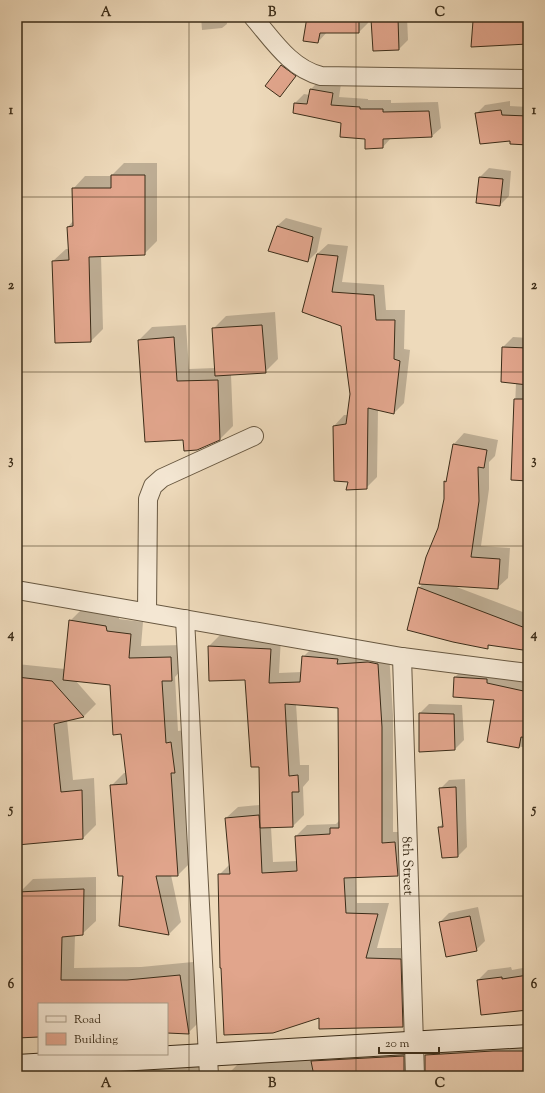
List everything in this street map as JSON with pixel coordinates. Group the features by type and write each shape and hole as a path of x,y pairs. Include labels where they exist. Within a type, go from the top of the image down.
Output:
{"main road":[{"path":"17,1066 208,1065 413,1043 528,1036"}],"street":[{"path":"253,17 295,65 307,72 321,76 528,79"},
{"path":"147,612 148,499 153,486 162,478 254,436"},
{"path":"17,590 402,657 528,673"},
{"path":"185,619 208,1065"},
{"name":"8th Street","path":"402,657 415,1076"}],"building":[{"path":"307,17 359,17 359,33 320,33 318,43 303,41"},
{"path":"508,17 528,17 528,44 471,47 473,21 508,21"},
{"path":"398,18 399,50 373,51 371,19"},
{"path":"281,65 296,76 280,97 265,86"},
{"path":"310,89 333,93 331,105 360,107 360,109 383,109 383,112 429,111 432,137 383,139 383,148 365,149 365,139 340,137 341,123 293,113 294,103 307,104"},
{"path":"501,110 502,115 528,116 528,145 510,144 510,141 480,144 475,113"},
{"path":"111,175 145,175 145,255 89,257 91,342 55,343 52,261 69,260 67,227 73,226 72,188 111,188"},
{"path":"479,177 503,179 500,206 476,203"},
{"path":"277,226 313,237 308,262 268,251"},
{"path":"317,254 338,256 332,292 374,295 376,320 395,320 394,359 400,361 394,414 368,408 367,489 346,490 348,482 334,481 333,426 346,424 350,394 341,326 302,312"},
{"path":"262,325 266,373 215,376 212,328"},
{"path":"174,337 177,381 218,380 220,440 197,450 184,451 183,440 145,442 138,340"},
{"path":"502,347 528,348 528,385 501,382"},
{"path":"514,399 528,399 528,481 511,480"},
{"path":"453,444 487,450 484,468 478,467 479,501 471,557 500,559 498,589 419,584 426,557 438,528 444,499 444,481 446,482"},
{"path":"418,587 528,629 523,650 488,645 488,649 407,630"},
{"path":"69,620 106,626 107,631 131,634 129,658 171,657 172,681 162,681 166,743 171,742 175,773 171,773 178,876 156,876 169,935 119,926 123,876 118,876 110,785 127,784 121,734 113,735 110,685 63,680"},
{"path":"208,646 271,649 269,683 300,682 302,656 338,659 337,664 368,662 378,664 382,727 382,843 395,842 398,876 344,878 346,913 378,914 366,958 401,959 403,1027 319,1029 319,1018 273,1033 224,1035 220,968 218,874 230,874 225,818 259,815 260,828 259,767 251,767 245,680 209,681","holes":["285,704 338,708 339,828 330,828 330,834 295,836 297,871 262,873 260,828 293,827 292,792 299,792 298,775 289,776"]},
{"path":"17,677 52,681 84,717 54,724 61,792 82,790 83,839 17,845"},
{"path":"454,677 487,679 487,683 528,692 528,738 521,737 519,748 487,742 494,700 453,697"},
{"path":"419,713 454,714 455,750 419,752"},
{"path":"456,787 458,857 442,858 438,827 443,827 439,788"},
{"path":"84,889 83,935 62,937 61,980 127,980 180,975 189,1034 168,1033 168,1003 38,1003 38,1037 17,1038 17,892"},
{"path":"470,916 477,951 446,957 439,922"},
{"path":"528,975 528,1010 481,1015 477,980 502,977 502,979"},
{"path":"493,1051 528,1051 528,1076 425,1076 425,1055"},
{"path":"404,1056 404,1076 314,1076 311,1061"}]}
